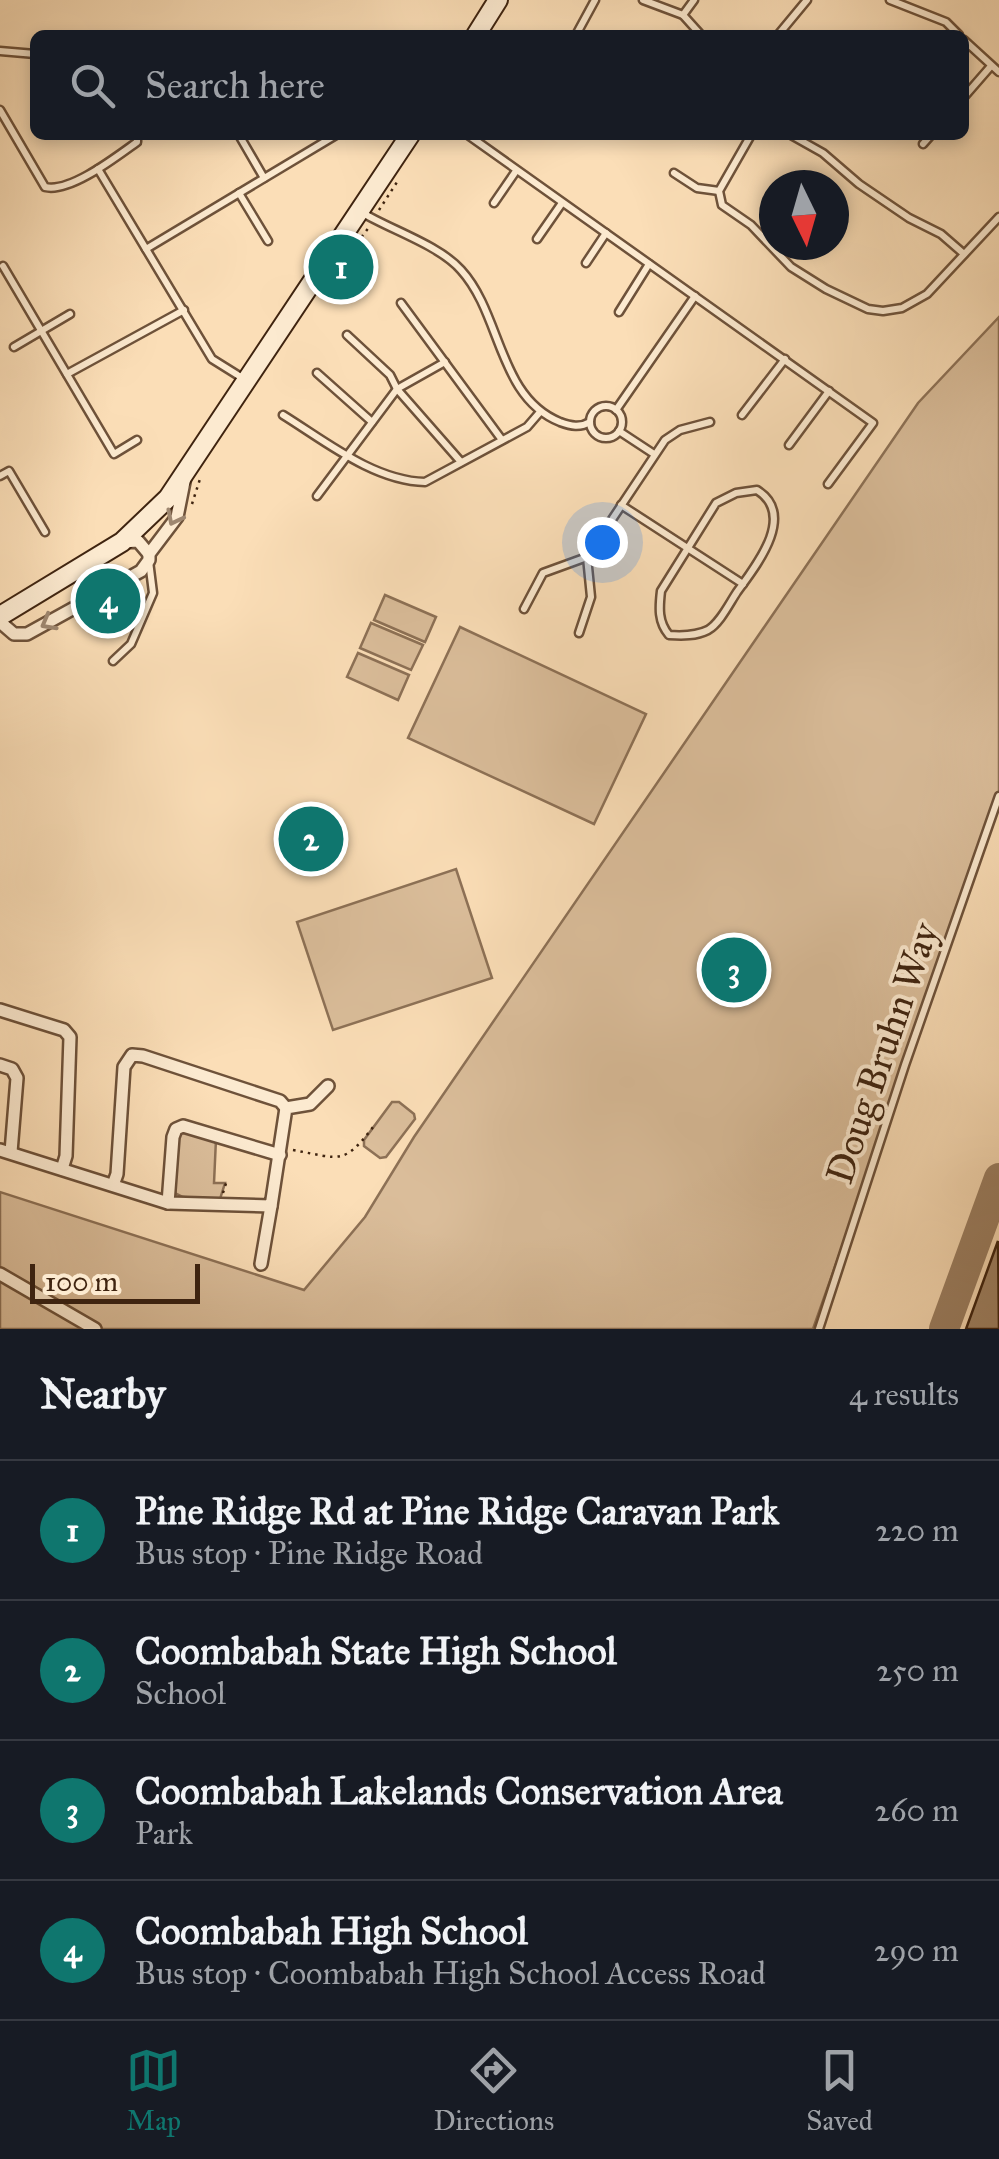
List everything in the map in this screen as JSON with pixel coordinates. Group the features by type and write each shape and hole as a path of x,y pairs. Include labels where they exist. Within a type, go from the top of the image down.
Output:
{"street":[{"path":"479,30 498,0"},
{"path":"185,477 177,517 141,570 27,634 14,634 0,619 122,542 168,498 407,140"},
{"path":"122,542 138,540 149,557"},
{"path":"0,1010 64,1030 70,1037 66,1156 62,1169"},
{"path":"113,1185 124,1067 132,1055 280,1101 286,1108 281,1152 261,1264"},
{"path":"0,1066 16,1074 5,1151 168,1203 271,1206"},
{"path":"286,1108 310,1104 328,1086"},
{"path":"168,1203 173,1137 179,1128 190,1126 281,1152"},
{"path":"0,1274 95,1329"}],"lane":[{"path":"579,30 595,0"},
{"path":"643,0 683,15 696,30"},
{"path":"683,15 694,0"},
{"path":"782,30 807,0"},
{"path":"890,0 946,22 954,30"},
{"path":"969,45 999,72"},
{"path":"0,51 30,54"},
{"path":"969,91 991,66"},
{"path":"0,110 45,187 55,189 98,169 137,140"},
{"path":"243,140 264,178"},
{"path":"146,249 328,140"},
{"path":"475,140 872,423 828,484"},
{"path":"748,140 719,190 722,205 750,225 792,267 826,290 868,308 902,308 926,294 999,217"},
{"path":"799,140 823,153 859,184 909,218 941,234 964,254"},
{"path":"923,144 927,140"},
{"path":"98,169 212,358 248,382"},
{"path":"494,202 516,171"},
{"path":"674,174 696,188 719,190"},
{"path":"239,193 268,241"},
{"path":"537,239 562,203"},
{"path":"360,211 442,254 461,269 473,286 518,386 540,412 581,427 590,422 597,408 607,406 616,410 622,420 619,431 611,437 598,436 590,422"},
{"path":"586,263 606,234"},
{"path":"619,312 649,264"},
{"path":"3,266 114,454 138,440"},
{"path":"616,410 694,296"},
{"path":"401,303 502,440"},
{"path":"66,374 184,310"},
{"path":"14,347 70,314"},
{"path":"347,335 390,375 397,389 461,462"},
{"path":"742,415 785,359"},
{"path":"318,496 397,389 445,362"},
{"path":"318,373 372,422"},
{"path":"789,445 828,391"},
{"path":"283,415 346,456 409,482 425,482 526,426 540,412"},
{"path":"524,609 543,573 587,557 665,440 680,430 710,422"},
{"path":"619,431 654,454"},
{"path":"0,476 9,470 45,532"},
{"path":"756,490 768,497 773,510 770,544 712,628 688,636 670,635 662,626 661,592 688,548 716,503 736,493 756,490"},
{"path":"621,504 743,584"},
{"path":"113,662 131,644 154,593 149,557"},
{"path":"579,633 591,597 587,557"},
{"name":"Doug Bruhn Way","path":"819,1329 999,796"}],"path":[{"path":"281,1152 344,1157 355,1150 376,1123"},
{"path":"221,1204 227,1180"}],"shaded area":[{"path":"999,317 999,802 813,1329 0,1329 0,1192 304,1290 365,1217 414,1137 918,403"},
{"path":"385,595 436,617 425,642 374,620"},
{"path":"371,623 423,645 411,670 360,648"},
{"path":"460,627 646,714 594,824 408,738"},
{"path":"358,653 409,675 398,700 347,677"},
{"path":"456,869 492,978 333,1030 297,922"},
{"path":"392,1102 399,1102 415,1119 386,1157 380,1158 364,1146 364,1140"},
{"path":"182,1130 216,1139 214,1183 225,1183 220,1199 175,1193 176,1138"}],"building":[{"path":"998,1241 999,1329 966,1329"}],"taxiway":[{"path":"944,1329 999,1178"}],"place":[{"name":"Pine Ridge Rd at Pine Ridge Caravan Park","path":"341,267"},
{"name":"Coombabah High School","path":"108,601"},
{"name":"Coombabah State High School","path":"311,839"},
{"name":"Coombabah Lakelands Conservation Area","path":"734,970"}]}
